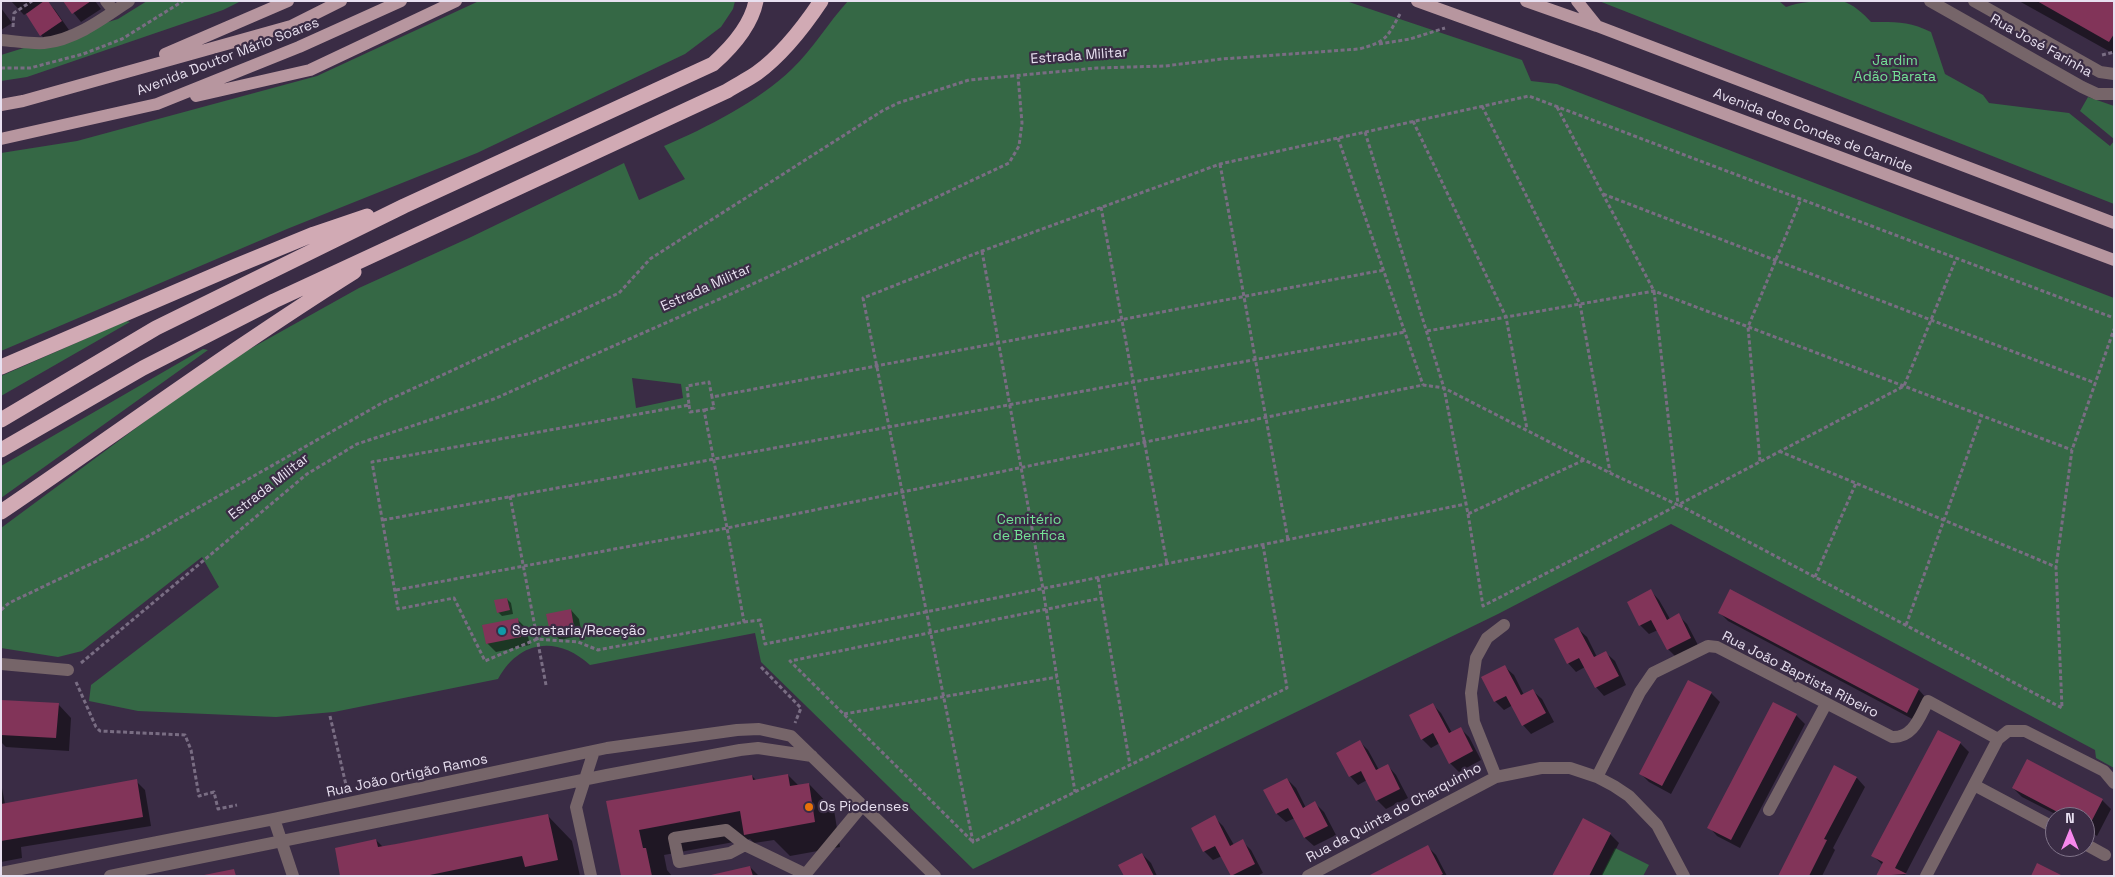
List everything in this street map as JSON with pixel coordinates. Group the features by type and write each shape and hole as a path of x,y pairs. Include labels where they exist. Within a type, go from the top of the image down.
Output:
{"highway":[{"path":"1,420 156,328 404,206 713,64 726,52 746,26 756,1"},
{"path":"1,450 143,368 274,301 726,91 756,73 780,53 807,23 821,1"},
{"path":"1,367 314,234 370,215 404,206"},
{"path":"1,512 136,420 218,360 410,237"}],"main road":[{"path":"119,74 288,1"},
{"name":"Avenida Doutor Mário Soares","path":"1,104 23,101 291,26 341,1"},
{"name":"Avenida Doutor Mário Soares","path":"1,139 157,104 300,47 401,1"},
{"path":"157,104 310,70 456,1"},
{"name":"Avenida dos Condes de Carnide","path":"1417,1 2114,260"},
{"name":"Avenida dos Condes de Carnide","path":"1526,1 1597,26 2114,223"},
{"path":"1577,1 1597,26"}],"street":[{"path":"7,41 44,43 64,39 78,34 110,6 129,1"},
{"name":"Rua José Farinha","path":"1930,1 2082,88 2097,94 2114,94"},
{"name":"Rua José Farinha","path":"1974,1 2100,72 2114,74"},
{"path":"1496,777 1474,722 1471,693 1476,658 1487,638 1504,625"},
{"name":"Rua João Baptista Ribeiro","path":"1597,777 1640,692 1653,673 1702,648 1717,647 1886,736 1898,738 1914,728 1928,701 1998,739"},
{"path":"1,664 68,670"},
{"path":"1769,810 1826,704"},
{"name":"Rua João Ortigão Ramos","path":"1,873 274,819 594,751 737,730 760,729 791,736"},
{"path":"1926,876 1998,739 2008,731 2020,730 2025,732 2104,771 2114,783"},
{"path":"791,736 935,876"},
{"path":"110,876 584,780 758,748 812,756"},
{"path":"591,876 576,807 594,751"},
{"name":"Rua da Quinta do Charquinho","path":"1308,876 1496,777 1541,768 1570,768 1597,777 1629,796 1657,825 1684,876"},
{"path":"1974,785 2045,823"},
{"path":"745,845 730,853 679,862 674,838 726,830 745,845 805,875 862,806"},
{"path":"274,819 292,876"},
{"path":"2095,850 2105,855"}],"path":[{"path":"7,41 14,14 32,1"},
{"path":"1,68 30,68 83,54 122,39 184,1"},
{"path":"1378,44 1386,37 1400,14"},
{"name":"Estrada Militar","path":"68,670 86,660 188,572 307,474 357,444 494,399 740,290 1008,163 1019,146 1022,123 1018,76 1097,68 1165,66 1222,59 1359,49 1410,39 1445,28"},
{"path":"1,610 9,603 143,539 382,404 619,293 650,258 882,110 969,80 1018,76"},
{"path":"973,842 863,298 982,251 1220,164 1529,96 2114,318"},
{"path":"1482,106 1580,304 1610,473"},
{"path":"1557,107 1654,291 1678,505"},
{"path":"1412,121 1506,317 1527,430"},
{"path":"1365,132 1444,388 1484,606 1904,386 1956,258"},
{"path":"1338,138 1423,385"},
{"path":"1220,164 1288,540"},
{"path":"1603,194 2095,383"},
{"path":"1760,461 1748,327 1801,199"},
{"path":"1101,207 1168,564"},
{"path":"982,251 1043,589 1075,792"},
{"path":"712,397 1384,270"},
{"path":"1427,331 1654,291 2072,450"},
{"path":"396,590 727,528 1423,385 1444,388 1610,473 1678,505 2062,708 2056,568 2072,450 2114,329"},
{"path":"383,520 1405,332"},
{"path":"710,382 714,408 690,412 689,405 687,386 710,382"},
{"path":"689,405 372,462 398,609 454,598 485,661 537,639 578,642 598,650 760,620 764,644 1466,504"},
{"path":"704,410 744,622"},
{"path":"1906,625 1982,416"},
{"path":"1779,451 2056,568"},
{"path":"1468,514 1585,460"},
{"path":"1814,577 1856,483"},
{"path":"510,496 546,685"},
{"path":"973,842 1287,688 1263,545"},
{"path":"1098,578 1130,765"},
{"path":"973,842 790,662 1102,598"},
{"path":"761,667 801,708 791,736"},
{"path":"68,670 100,732 186,735 199,796 214,792 218,808 237,805"},
{"path":"844,715 1057,677"},
{"path":"330,716 346,785"}],"green space":[{"path":"147,1 241,1 223,10 27,77 1,81 1,55 118,19"},
{"path":"479,1 735,1 733,9 721,27 685,54 477,153 287,229 1,351 1,153 77,141 317,76"},
{"name":"Cemitério de Benfica","path":"848,1 1346,1 1522,60 1531,81 1557,84 2114,298 2114,768 2096,758 2095,750 1671,524 1498,614 973,869 761,662 755,633 590,665 565,649 553,646 540,646 528,649 517,656 498,679 334,712 276,717 138,711 89,701 91,685 219,587 202,557 82,651 58,657 1,648 1,528 182,394 248,350 359,288 469,238 624,163 639,200 685,179 664,146 731,113 779,81 807,53","holes":["632,378 681,384 683,398 636,408"]},
{"name":"Jardim Adão Barata","path":"1599,1 1779,1 1786,7 1814,1 1842,1 1850,4 1871,22 1902,23 1923,28 1931,32 1945,74 1983,95 1989,103 2069,113 2110,146 2114,141 2114,204"},
{"path":"2088,97 2114,106 2114,139 2080,111"},
{"path":"126,321 130,322 1,396 1,376"},
{"path":"203,349 208,350 1,498 1,466"},
{"path":"1615,848 1649,865 1643,876 1601,876"}],"building":[{"path":"44,1 48,1 62,21 40,36 26,14"},
{"path":"63,1 91,1 72,14"},
{"path":"2037,1 2114,1 2114,34 2109,42"},
{"path":"1651,589 1667,620 1679,613 1691,638 1667,650 1651,620 1639,626 1627,602"},
{"path":"1730,589 1919,689 1907,713 1718,613"},
{"path":"507,598 510,610 497,613 494,600"},
{"path":"571,609 574,627 550,632 546,614"},
{"name":"Secretaria/Receção","path":"518,618 521,637 486,644 482,625"},
{"path":"1578,627 1594,657 1606,651 1619,676 1595,688 1579,658 1567,664 1554,639"},
{"path":"1505,665 1521,695 1533,689 1546,713 1522,726 1506,696 1494,702 1481,677"},
{"path":"1688,680 1712,692 1662,786 1639,774"},
{"path":"1,700 59,703 56,738 1,735"},
{"path":"1773,702 1797,714 1731,840 1707,828"},
{"path":"1433,703 1449,733 1461,727 1473,751 1449,764 1433,733 1421,740 1409,715"},
{"path":"1938,730 1961,742 1895,868 1907,874 1876,876 1883,862 1871,856"},
{"path":"1360,740 1376,770 1388,764 1400,789 1376,801 1361,771 1349,777 1336,753"},
{"path":"2027,759 2103,799 2095,814 2095,807 2048,807 2012,788"},
{"path":"1834,765 1857,777 1824,839 1827,840 1809,876 1778,876"},
{"path":"788,774 790,786 809,783 815,822 744,835 740,811 639,830 643,848 646,848 652,876 621,876 606,801 752,775 753,780"},
{"path":"1287,778 1303,808 1315,801 1328,826 1304,838 1288,808 1276,814 1263,790"},
{"path":"137,779 143,817 1,841 1,804"},
{"path":"548,814 558,860 525,867 522,856 425,876 340,876 335,848 376,839 378,847"},
{"path":"1215,815 1230,846 1243,839 1255,864 1231,876 1215,846 1203,852 1191,828"},
{"path":"1583,818 1611,833 1589,876 1552,876"},
{"path":"1428,845 1443,874 1439,876 1368,876"},
{"path":"1142,853 1154,876 1124,876 1118,865"},
{"path":"2037,863 2063,876 2031,876"},
{"path":"750,866 753,876 711,876 711,875"},
{"path":"234,869 236,876 204,876 204,875"}],"place":[{"name":"Secretaria/Receção","path":"502,631"},
{"name":"Os Piodenses","path":"809,807"}]}
